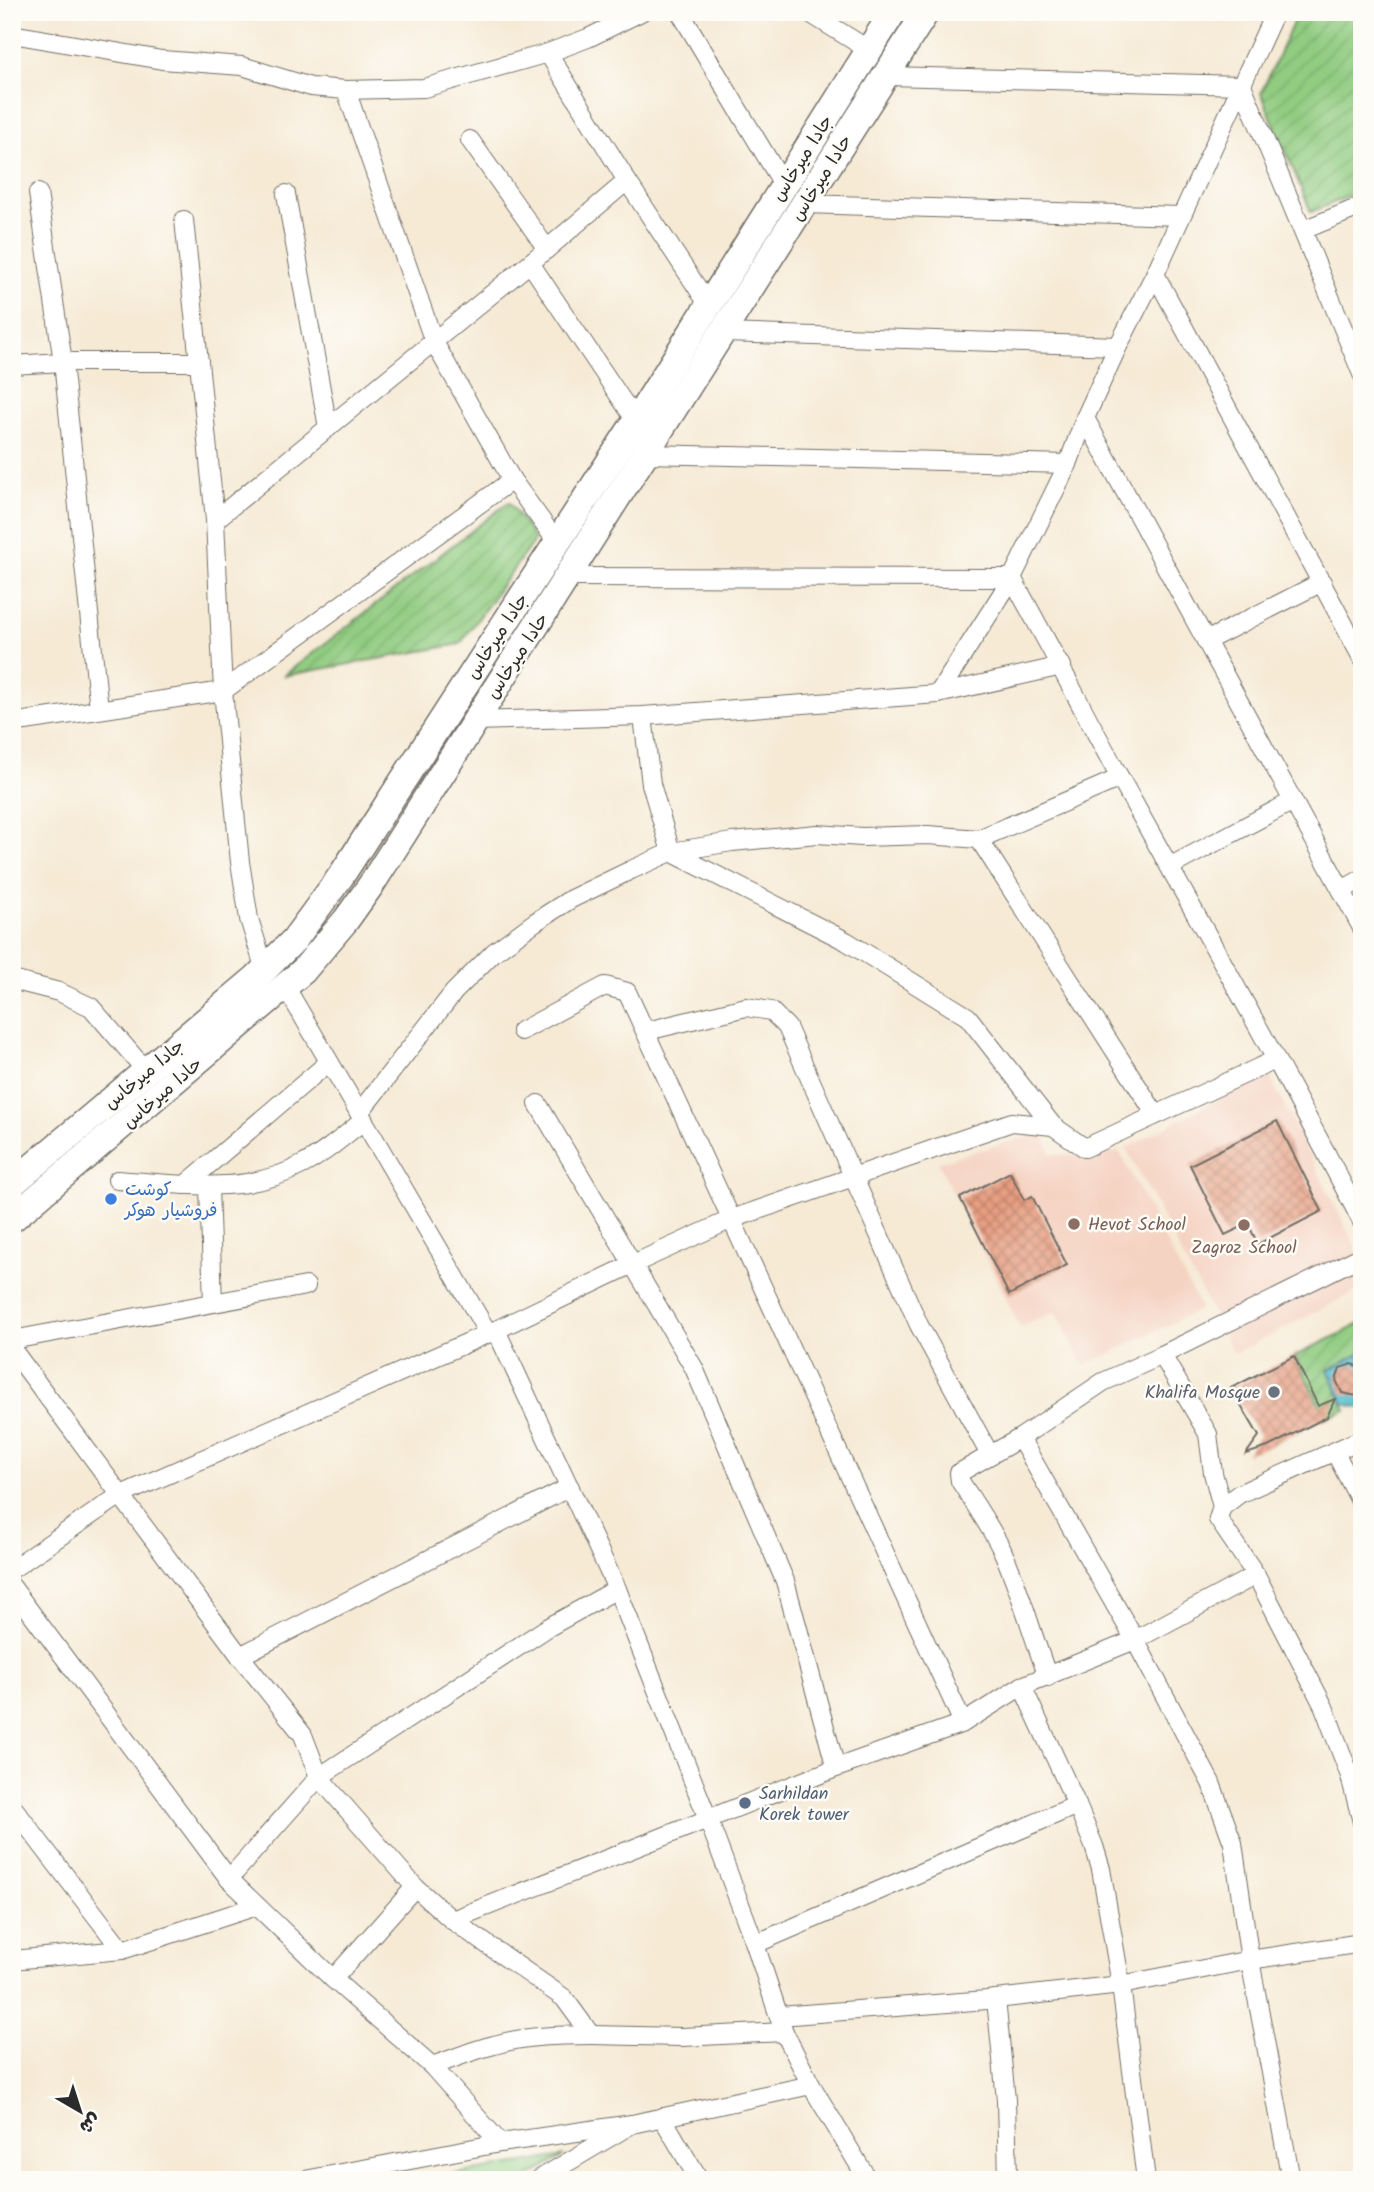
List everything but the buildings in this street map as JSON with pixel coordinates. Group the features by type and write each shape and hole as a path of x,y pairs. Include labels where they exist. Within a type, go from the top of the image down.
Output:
{"main road":[{"name":"جادا ميرخاس","path":"12,1184 265,970 294,940 327,898 636,421 893,12"},
{"name":"حادا ميرخاس","path":"12,1219 303,971 346,920 371,885 926,12"}],"street":[{"path":"12,34 162,60 256,68 311,87 346,90 424,88 548,53 588,38 641,12"},
{"path":"680,12 784,186"},
{"path":"808,12 869,50"},
{"path":"938,694 1012,578 1068,464 1085,418 1275,12"},
{"path":"548,53 627,181 708,304"},
{"path":"886,76 1242,85"},
{"path":"1242,85 1362,374"},
{"path":"346,90 434,342 513,480 558,542"},
{"path":"470,140 547,249"},
{"path":"215,520 627,181"},
{"path":"38,193 63,362 99,709"},
{"path":"286,194 328,428"},
{"path":"805,204 1180,216"},
{"path":"1303,230 1362,206"},
{"path":"184,220 215,520 223,691 240,862 249,919 265,970"},
{"path":"530,263 636,421"},
{"path":"1154,274 1362,658"},
{"path":"723,333 1118,346"},
{"path":"12,365 63,362 199,362"},
{"path":"1085,418 1362,928"},
{"path":"646,454 1068,464"},
{"path":"12,723 223,691 513,480"},
{"path":"567,577 1012,578"},
{"path":"1012,578 1361,1219"},
{"path":"1206,641 1322,582"},
{"path":"1345,626 1362,617"},
{"path":"475,721 643,716 938,694 1062,666"},
{"path":"643,716 651,784 671,852 846,941 968,1017 1053,1126 1085,1148 1275,1060"},
{"path":"117,1180 209,1187 242,1185 273,1178 302,1165 330,1147 361,1117 454,992 494,952 571,899 671,852 732,842 817,834 862,837 928,835 979,839 1120,778"},
{"path":"1171,866 1293,801"},
{"path":"979,839 1156,1115"},
{"path":"1342,890 1362,879"},
{"path":"12,980 59,992 91,1007 147,1072"},
{"path":"285,986 361,1117 492,1331 570,1487 617,1589 708,1819 782,2024 811,2085 868,2180"},
{"path":"522,1031 605,986 627,992 963,1723"},
{"path":"647,1031 746,1007 771,1011 787,1027 919,1325 990,1455"},
{"path":"185,1185 329,1062"},
{"path":"538,1104 694,1368 785,1581 836,1768"},
{"path":"12,1569 119,1496 492,1331 732,1219 1012,1122 1053,1126"},
{"path":"209,1187 213,1303"},
{"path":"1048,1676 1002,1550 960,1480 959,1473 1020,1438 1102,1382 1362,1256"},
{"path":"12,1340 306,1286"},
{"path":"12,1349 119,1496 303,1735 319,1777 415,1886 452,1920 564,1998 591,2035"},
{"path":"1162,1355 1208,1434 1213,1473 1222,1507"},
{"path":"1020,1438 1135,1640 1211,1783 1233,1843 1251,1960 1291,2180"},
{"path":"1362,1439 1239,1494 1222,1507 1218,1518 1256,1575 1324,1707 1350,1776 1362,1822"},
{"path":"1335,1452 1362,1505"},
{"path":"240,1656 570,1487"},
{"path":"452,1920 836,1768 963,1723 1022,1686 1135,1640 1256,1575"},
{"path":"12,1587 229,1879 333,1979 432,2066 500,2143"},
{"path":"229,1879 319,1777 547,1628 617,1589"},
{"path":"1022,1686 1077,1805 1101,1869 1121,1984 1146,2180"},
{"path":"755,1944 1077,1805"},
{"path":"12,1806 122,1950"},
{"path":"333,1979 415,1886"},
{"path":"12,1960 122,1950 257,1906"},
{"path":"432,2066 505,2042 561,2035 682,2037 1121,1984 1362,1943"},
{"path":"996,1999 1006,2100 1008,2180"},
{"path":"304,2180 500,2143 632,2123 811,2085"},
{"path":"662,2117 699,2180"},
{"path":"538,2180 632,2123"}],"shaded area":[{"path":"1268,1073 1362,1259 1362,1288 1234,1354 1126,1148"},
{"path":"1043,1132 1051,1154 1091,1157 1119,1151 1201,1309 1084,1366 1056,1312 1020,1327 938,1162"}],"green space":[{"path":"1298,12 1362,12 1362,191 1311,212 1261,93"},
{"path":"509,502 535,539 460,644 283,676"},
{"path":"1362,1323 1362,1353 1328,1370 1346,1410 1326,1418 1295,1356"},
{"path":"564,2156 524,2180 419,2180"}],"water":[{"path":"1362,1353 1362,1408 1344,1404 1328,1370"}],"place":[{"name":"كوشت فروشيار هوكر","path":"111,1199"},
{"name":"Hevot School","path":"1074,1224"},
{"name":"Zagroz School","path":"1244,1225"},
{"name":"Khalifa Mosque","path":"1274,1392"},
{"name":"Sarhildan Korek tower","path":"745,1803"}]}
